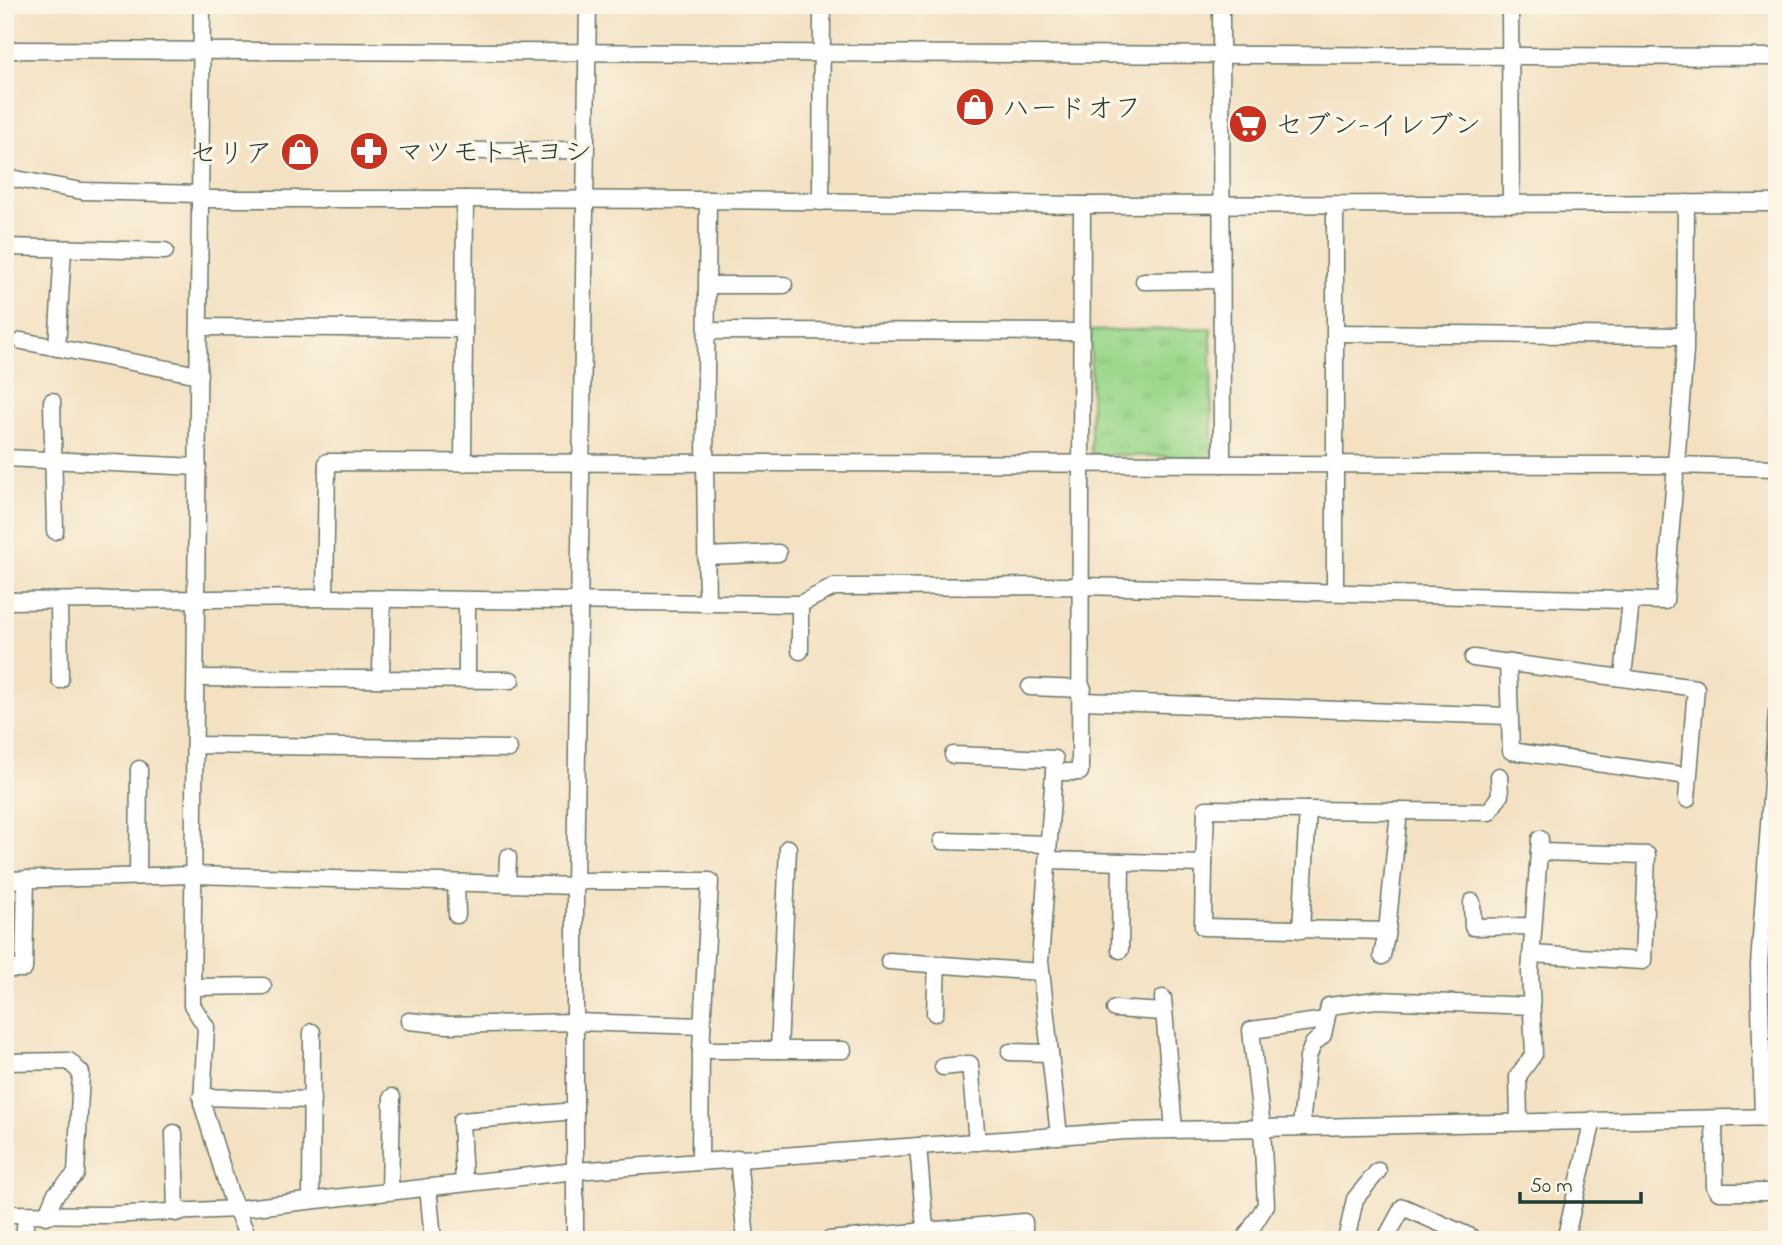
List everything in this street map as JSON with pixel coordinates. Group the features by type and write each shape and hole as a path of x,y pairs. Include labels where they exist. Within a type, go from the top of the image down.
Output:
{"street":[{"path":"202,5 192,1004 200,1012 206,1027 201,1097 236,1209 249,1240"},
{"path":"575,1240 575,884 588,5"},
{"path":"821,202 822,5"},
{"path":"1221,5 1219,204 1222,464"},
{"path":"1510,5 1511,204"},
{"path":"5,50 587,50 1777,57"},
{"path":"472,150 585,150"},
{"path":"5,177 82,191 201,197 1082,205 1777,203"},
{"path":"463,463 465,200"},
{"path":"707,603 705,463 708,200"},
{"path":"5,601 325,598 579,604 800,604 834,587 1081,586 1665,601 1685,336 1686,203"},
{"path":"1335,204 1335,592"},
{"path":"1054,772 1080,772 1083,695 1080,464 1082,205"},
{"path":"5,247 164,251"},
{"path":"57,348 63,249"},
{"path":"1144,281 1220,280"},
{"path":"708,285 784,285"},
{"path":"200,327 464,329"},
{"path":"708,331 1081,332"},
{"path":"1335,333 1685,336"},
{"path":"22,341 199,374"},
{"path":"52,401 56,460 55,531"},
{"path":"5,458 198,467"},
{"path":"325,598 327,462 1676,465 1777,468"},
{"path":"707,556 778,553"},
{"path":"381,679 382,600"},
{"path":"1623,677 1631,600"},
{"path":"467,601 467,680"},
{"path":"59,602 60,680"},
{"path":"800,604 800,651"},
{"path":"1473,658 1696,688 1687,799"},
{"path":"1508,662 1511,751 1688,776"},
{"path":"196,678 511,680"},
{"path":"1030,687 1083,695 1508,716"},
{"path":"5,1214 46,1216 236,1209 575,1171 1174,1129 1770,1118 1769,1051 1760,950 1772,845 1777,713"},
{"path":"195,745 509,749"},
{"path":"953,755 1055,759 1041,972 1059,1136"},
{"path":"138,876 139,769"},
{"path":"1387,931 1203,927 1206,809 1489,811 1500,795 1499,776"},
{"path":"1301,930 1308,810"},
{"path":"1382,956 1387,931 1398,811"},
{"path":"942,841 1121,862 1204,864"},
{"path":"1519,1121 1518,1076 1534,1054 1531,954 1539,845 1647,855 1643,961 1531,954"},
{"path":"779,1050 788,848"},
{"path":"507,884 508,856"},
{"path":"1120,950 1121,862"},
{"path":"5,880 193,874 507,884 710,881 701,1051 700,1161"},
{"path":"5,969 24,969 26,879"},
{"path":"456,883 457,915"},
{"path":"1472,902 1473,927 1533,926"},
{"path":"1760,950 1777,950"},
{"path":"889,961 1041,972"},
{"path":"935,1013 937,964"},
{"path":"192,986 263,986"},
{"path":"1301,1126 1308,1057 1314,1044 1323,1035 1329,1006 1376,1000 1531,1006"},
{"path":"1115,1009 1163,1005 1174,1129"},
{"path":"1244,1240 1266,1205 1262,1128 1251,1030 1326,1020"},
{"path":"409,1021 447,1025 575,1022 702,1026"},
{"path":"311,1200 312,1032"},
{"path":"701,1051 843,1050"},
{"path":"1010,1052 1050,1053"},
{"path":"5,1062 69,1061 81,1073 76,1174 55,1195 46,1216"},
{"path":"943,1067 970,1064 977,1142"},
{"path":"201,1097 312,1100"},
{"path":"390,1191 392,1097"},
{"path":"464,1183 461,1121 575,1111"},
{"path":"1565,1240 1593,1120"},
{"path":"1714,1120 1715,1187 1719,1192 1777,1192"},
{"path":"174,1133 176,1213"},
{"path":"918,1146 925,1235"},
{"path":"738,1158 746,1240"},
{"path":"1346,1240 1355,1199 1378,1171"},
{"path":"428,1187 433,1240"},
{"path":"1385,1240 1403,1206 1471,1237"},
{"path":"24,1240 26,1215"},
{"path":"829,1240 925,1235 1024,1222 1024,1240"}],"green space":[{"path":"1211,328 1212,458 1091,454 1091,331"}],"place":[{"name":"ハードオフ","path":"975,107"},
{"name":"セブン-イレブン","path":"1248,124"},
{"name":"マツモトキヨシ","path":"369,151"},
{"name":"セリア","path":"300,152"}]}
